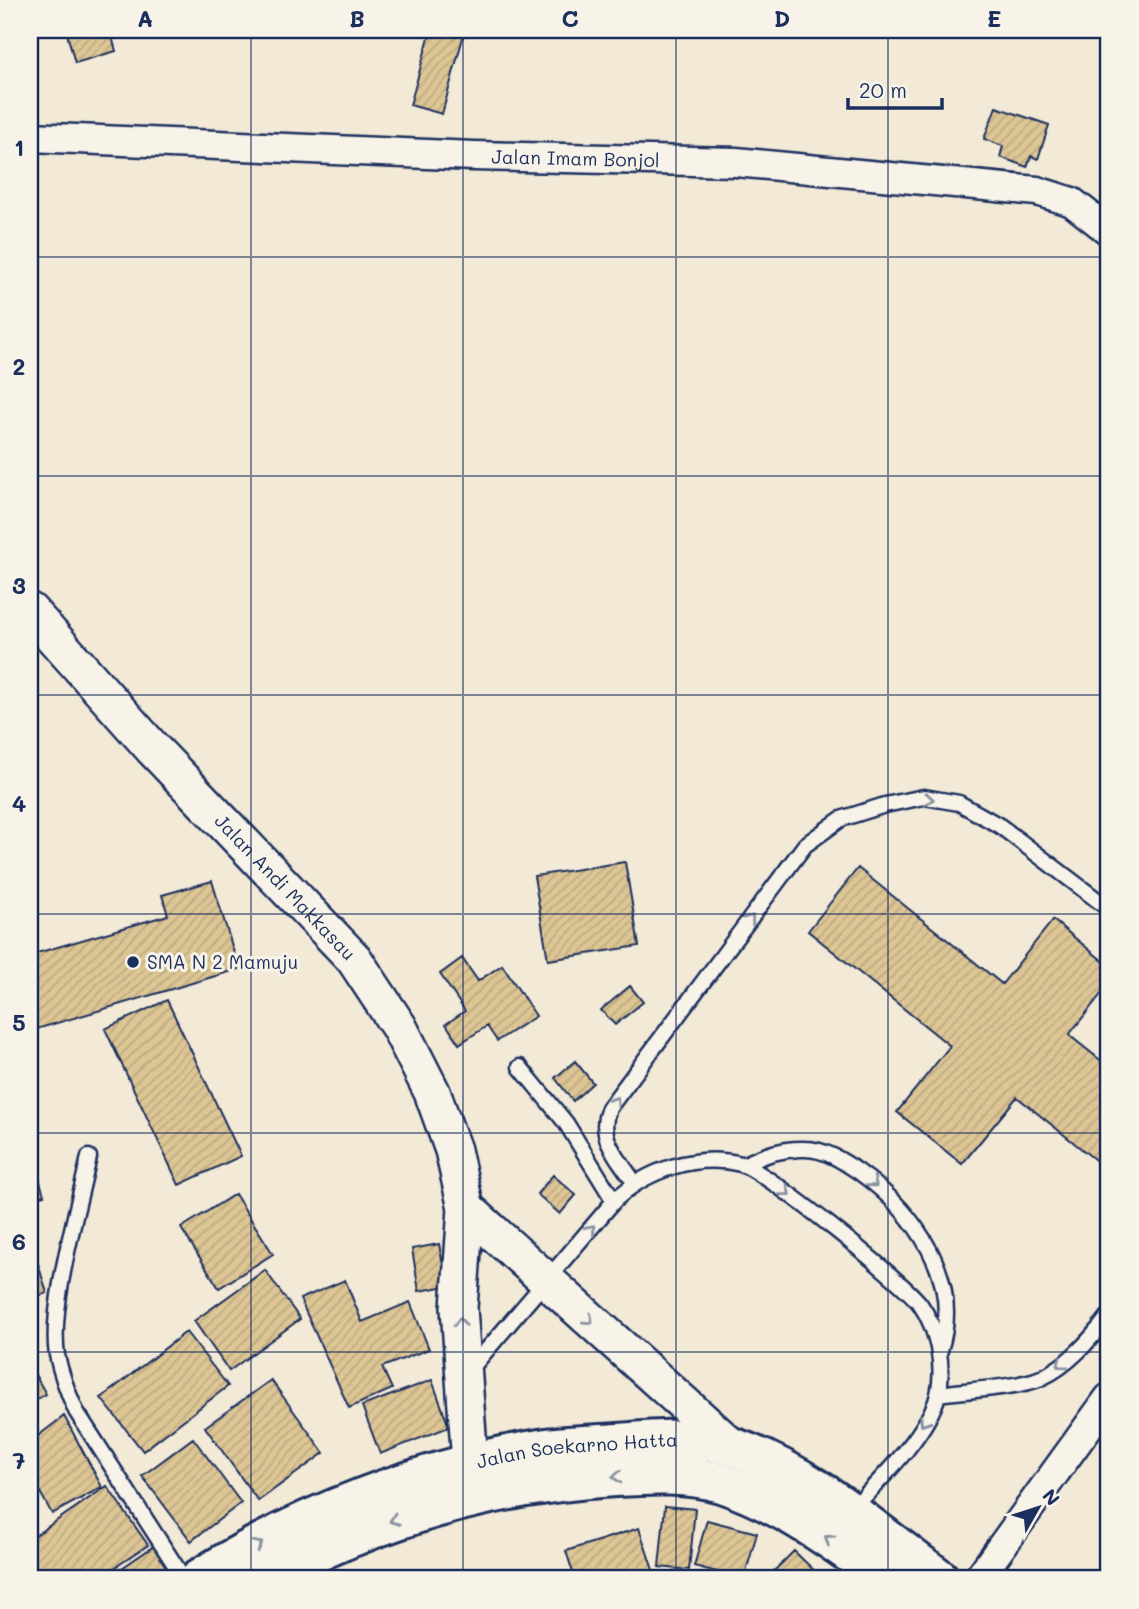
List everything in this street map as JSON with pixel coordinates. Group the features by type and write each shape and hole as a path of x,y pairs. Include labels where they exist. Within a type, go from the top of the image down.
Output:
{"main road":[{"name":"Jalan Soekarno Hatta","path":"262,1579 467,1481 541,1449 689,1440 732,1447 788,1470 851,1510 940,1579"},
{"name":"Jalan Soekarno Hatta","path":"199,1579 270,1539 410,1481 526,1485 575,1479 686,1477 719,1483 756,1497 811,1526 885,1579"}],"street":[{"name":"Jalan Imam Bonjol","path":"30,137 474,156 736,162 1037,191 1072,202 1109,231"},
{"name":"Jalan Andi Makkasau","path":"30,611 164,760 354,959 400,1027 432,1092 453,1150 466,1208 459,1308 467,1481"},
{"path":"466,1208 732,1447"},
{"path":"978,1579 1109,1398"}],"lane":[{"path":"634,1182 603,1133 603,1123 609,1108 805,845 841,818 924,797 959,803 1000,826 1109,909"},
{"path":"520,1067 566,1123 614,1201"},
{"path":"743,1165 784,1149 808,1149 842,1161 873,1182 904,1211 922,1236 937,1267 948,1309 946,1330 939,1353"},
{"path":"89,1157 57,1311 57,1352 76,1411 184,1579"},
{"path":"464,1377 614,1201 634,1182 690,1162 716,1160 743,1165 774,1183 906,1287 934,1330 939,1353 938,1394 928,1418 851,1510"},
{"path":"938,1394 1039,1379 1061,1366 1091,1338 1109,1316"}],"building":[{"path":"66,30 110,30 116,51 75,63"},
{"path":"431,30 465,30 442,114 410,105"},
{"path":"996,107 1049,125 1038,159 1031,156 1027,167 1000,157 1003,146 984,139"},
{"path":"625,862 639,946 548,960 534,876"},
{"path":"858,868 1002,984 1053,920 1109,966 1109,984 1069,1035 1109,1067 1109,1171 1017,1097 962,1164 897,1112 950,1046 808,931"},
{"name":"SMA N 2 Mamuju","path":"212,881 239,969 30,1031 30,955 168,915 162,895"},
{"path":"462,958 478,981 502,965 536,1016 497,1041 487,1026 459,1044 446,1024 465,1011 440,974"},
{"path":"630,986 643,1002 615,1025 601,1010"},
{"path":"167,1000 241,1156 179,1185 105,1029"},
{"path":"575,1061 593,1083 573,1101 555,1078"},
{"path":"30,1148 44,1195 30,1199"},
{"path":"553,1175 576,1195 560,1214 537,1194"},
{"path":"235,1194 273,1254 219,1288 181,1228"},
{"path":"30,1238 47,1293 30,1299"},
{"path":"439,1244 447,1286 419,1291 412,1249"},
{"path":"265,1270 300,1319 229,1371 194,1321"},
{"path":"345,1280 362,1322 410,1302 429,1349 382,1367 392,1389 349,1408 300,1299"},
{"path":"186,1332 228,1386 143,1451 101,1398"},
{"path":"30,1366 46,1394 30,1403"},
{"path":"271,1380 324,1453 258,1501 205,1427"},
{"path":"432,1380 449,1427 380,1454 362,1406"},
{"path":"64,1416 102,1487 52,1514 30,1474 30,1442"},
{"path":"193,1438 241,1503 191,1541 142,1476"},
{"path":"107,1486 148,1545 98,1579 30,1579 30,1539"},
{"path":"665,1506 695,1509 689,1570 659,1567"},
{"path":"707,1520 757,1533 744,1579 694,1566"},
{"path":"639,1528 656,1579 575,1579 566,1551"},
{"path":"154,1546 173,1574 166,1579 106,1579"},
{"path":"794,1551 823,1579 766,1579"}],"place":[{"name":"SMA N 2 Mamuju","path":"133,962"}]}
